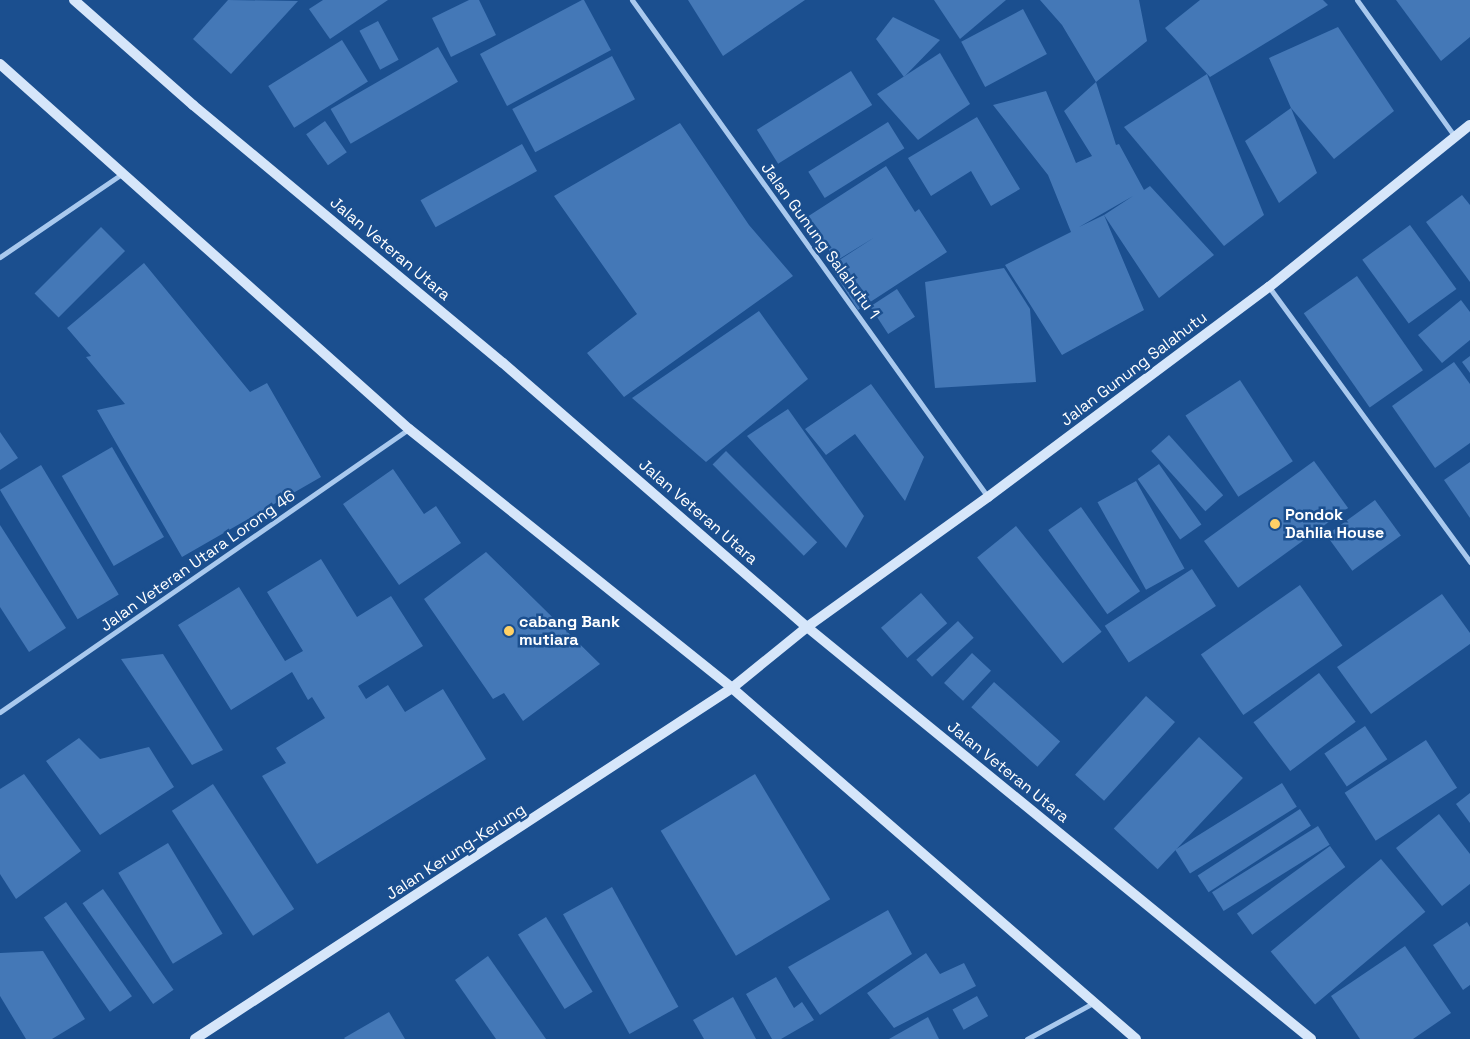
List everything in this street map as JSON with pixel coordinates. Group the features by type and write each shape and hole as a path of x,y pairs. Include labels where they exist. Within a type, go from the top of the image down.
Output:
{"main road":[{"name":"Jalan Veteran Utara","path":"74,0 192,105 503,362 807,627 1311,1039"},
{"path":"0,64 409,429 732,688 1136,1039"},
{"name":"Jalan Gunung Salahutu","path":"807,627 988,497 1269,287 1470,125"},
{"name":"Jalan Kerung-Kerung","path":"195,1039 732,688 807,627"}],"street":[{"name":"Jalan Gunung Salahutu 1","path":"632,0 988,497"},
{"path":"1357,0 1455,137"},
{"path":"0,257 123,172"},
{"path":"1269,287 1470,562"},
{"name":"Jalan Veteran Utara Lorong 46","path":"0,712 409,429"},
{"path":"1027,1039 1093,1003"}],"building":[{"path":"228,0 298,1 231,74 193,39"},
{"path":"323,0 388,0 330,39 309,9"},
{"path":"469,0 479,0 496,35 451,57 432,18"},
{"path":"584,0 611,50 507,106 480,54"},
{"path":"688,0 805,0 723,56"},
{"path":"934,0 1006,0 960,39"},
{"path":"1040,0 1139,0 1147,41 1096,82 1062,25"},
{"path":"1200,0 1323,0 1328,5 1210,77 1165,28"},
{"path":"1396,0 1470,0 1470,37 1441,61"},
{"path":"1023,9 1047,54 985,87 961,42"},
{"path":"893,17 940,40 904,77 876,39"},
{"path":"378,21 399,60 380,70 359,31"},
{"path":"1338,27 1394,111 1334,159 1291,108 1269,58"},
{"path":"342,40 368,82 294,128 268,86"},
{"path":"438,47 458,82 351,144 331,109"},
{"path":"940,53 970,104 918,140 877,94"},
{"path":"612,56 635,99 535,152 512,109"},
{"path":"851,71 872,105 778,164 757,130"},
{"path":"1207,74 1264,215 1224,246 1124,127"},
{"path":"1096,82 1116,145 1119,144 1144,190 1150,186 1214,255 1159,298 1104,215 1144,310 1062,355 1005,265 1071,232 1048,175 993,105 1046,91 1076,163 1092,156 1064,111","holes":["1133,196 1104,215 1079,227"]},
{"path":"1291,108 1317,173 1279,203 1245,141"},
{"path":"977,117 1020,189 991,206 971,171 931,196 908,158"},
{"path":"325,121 347,152 328,165 306,134"},
{"path":"888,122 904,148 825,198 808,172"},
{"path":"680,123 749,225 793,276 624,397 587,353 637,314 554,196"},
{"path":"522,144 537,171 436,227 421,200"},
{"path":"886,166 915,212 919,209 947,252 858,310 830,266 875,237 836,261 807,217"},
{"path":"1462,195 1470,205 1470,282 1426,222"},
{"path":"1410,225 1456,289 1409,324 1362,260"},
{"path":"101,227 125,251 59,318 35,293"},
{"path":"144,263 250,392 267,383 321,477 182,557 97,410 125,404 86,357 91,356 67,328"},
{"path":"1004,268 1030,309 1036,382 935,388 925,282"},
{"path":"1357,276 1423,370 1370,407 1304,313"},
{"path":"897,289 915,317 888,334 870,306"},
{"path":"1461,300 1470,312 1470,340 1442,363 1418,335"},
{"path":"759,311 808,379 706,462 632,398"},
{"path":"1470,356 1470,373 1462,362"},
{"path":"1454,362 1470,384 1470,443 1435,468 1392,406"},
{"path":"1240,380 1293,461 1238,497 1185,415"},
{"path":"871,384 924,457 905,501 855,434 826,455 805,429"},
{"path":"788,409 864,516 846,548 747,436"},
{"path":"0,432 18,458 0,470"},
{"path":"1169,435 1223,495 1205,511 1151,451"},
{"path":"112,447 164,537 114,566 62,476"},
{"path":"726,451 817,542 804,556 713,464"},
{"name":"Pondok Dahlia House","path":"1314,461 1348,508 1238,588 1204,541"},
{"path":"1470,462 1470,518 1444,480"},
{"path":"1159,464 1201,525 1180,540 1138,479"},
{"path":"41,465 119,594 78,619 0,490"},
{"path":"393,469 424,514 436,506 461,543 399,585 343,504"},
{"path":"1136,481 1184,568 1146,590 1098,502"},
{"path":"1375,500 1401,536 1352,571 1326,535"},
{"path":"1081,507 1140,591 1107,614 1048,530"},
{"path":"0,525 66,628 29,652 0,607"},
{"path":"1016,526 1102,632 1063,663 977,557"},
{"path":"486,552 600,664 523,721 504,693 493,699 424,599"},
{"path":"321,559 357,617 391,596 423,646 358,686 366,699 388,685 405,712 443,689 486,759 317,864 262,776 286,763 276,748 325,718 312,697 308,700 292,672 231,710 178,625 239,587 285,661 303,651 267,592"},
{"path":"1192,569 1216,606 1129,663 1105,626"},
{"path":"1300,585 1342,646 1243,715 1201,654"},
{"path":"921,593 947,623 907,658 881,628"},
{"path":"1442,594 1470,633 1470,644 1371,714 1337,667"},
{"path":"958,621 974,638 932,677 916,660"},
{"path":"972,653 991,671 963,701 944,683"},
{"path":"163,654 223,750 192,765 121,659"},
{"path":"1319,673 1356,722 1290,771 1254,722"},
{"path":"994,682 1060,742 1037,767 971,707"},
{"path":"1146,696 1175,722 1104,801 1075,775"},
{"path":"1365,726 1387,759 1347,787 1324,753"},
{"path":"1199,737 1243,778 1158,869 1114,828"},
{"path":"79,738 100,759 149,747 174,787 100,835 46,761"},
{"path":"1426,740 1457,788 1376,841 1345,793"},
{"path":"24,774 81,851 16,899 0,874 0,789"},
{"path":"755,774 830,899 736,956 661,831"},
{"path":"1282,783 1297,807 1190,874 1175,850"},
{"path":"213,784 294,909 253,936 172,811"},
{"path":"1470,793 1470,823 1456,804"},
{"path":"1300,809 1311,826 1209,892 1198,875"},
{"path":"1439,814 1470,854 1470,884 1442,906 1396,848"},
{"path":"1318,826 1330,845 1224,911 1212,892"},
{"path":"168,843 223,934 173,964 118,873"},
{"path":"1330,846 1345,867 1252,935 1237,914"},
{"path":"1381,859 1425,912 1315,1004 1271,952"},
{"path":"612,887 678,1007 629,1034 563,914"},
{"path":"103,889 174,990 153,1004 83,903"},
{"path":"66,902 132,996 110,1012 44,917"},
{"path":"888,910 912,954 820,1015 788,967"},
{"path":"546,917 593,992 565,1009 518,934"},
{"path":"1467,922 1470,927 1470,985 1463,990 1433,945"},
{"path":"1405,946 1451,1013 1413,1039 1360,1039 1331,996"},
{"path":"43,951 85,1019 52,1039 26,1039 0,996 0,953"},
{"path":"926,953 940,974 964,963 976,986 894,1028 867,993"},
{"path":"488,956 546,1039 496,1039 455,980"},
{"path":"776,977 794,1008 802,1002 814,1020 781,1039 772,1039 746,994"},
{"path":"977,996 988,1016 964,1030 953,1010"},
{"path":"733,997 756,1039 704,1039 693,1020"},
{"path":"389,1012 405,1039 344,1038"},
{"path":"928,1017 939,1039 889,1039"}],"place":[{"name":"Pondok Dahlia House","path":"1275,524"},
{"name":"cabang Bank mutiara","path":"509,631"}]}
